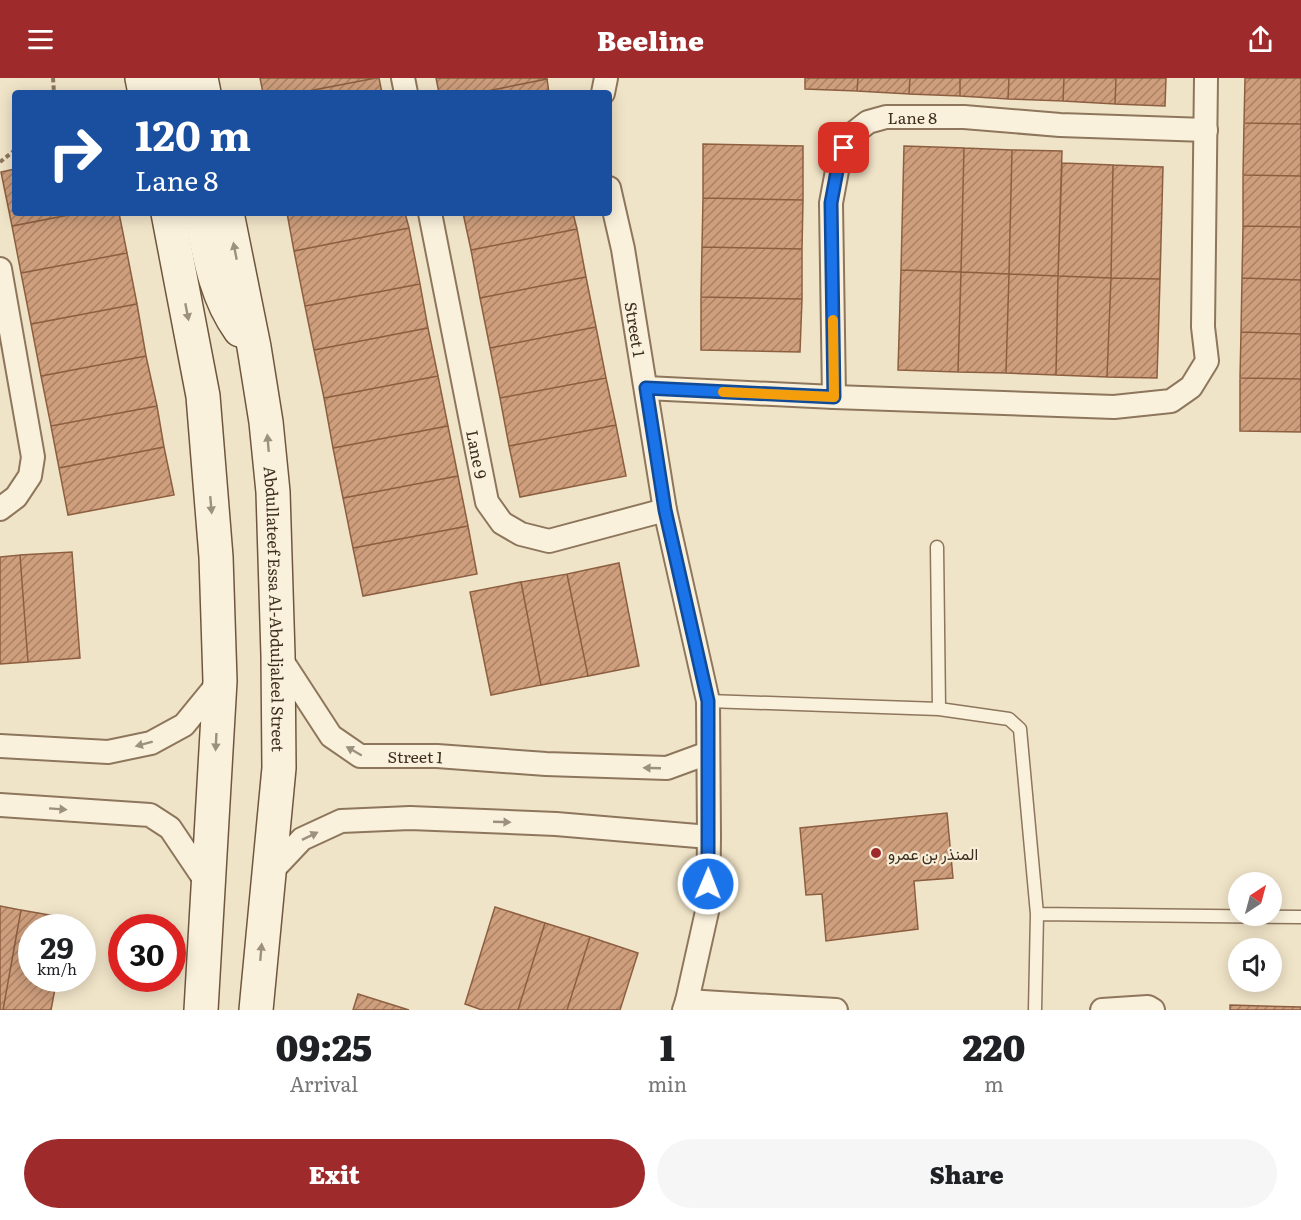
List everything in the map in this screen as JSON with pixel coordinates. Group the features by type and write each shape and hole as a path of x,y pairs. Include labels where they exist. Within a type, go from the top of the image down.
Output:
{"main road":[{"path":"169,216 203,396 216,557 220,681 201,1010"},
{"path":"202,216 215,280 238,327 254,347"},
{"name":"Abdullateef Essa Al-Abduljaleel Street","path":"228,216 254,347 266,422 273,492 279,768 256,1010"}],"street":[{"path":"646,388 1114,407 1171,401 1191,387 1207,362 1203,327 1206,78"},
{"name":"Lane 8","path":"834,397 831,203 839,160 850,136 868,122 886,117 954,117 1060,125 1206,130"},
{"name":"Street 1","path":"612,201 623,249 665,510 708,701 708,907 686,1005"},
{"name":"Lane 9","path":"431,216 487,502 502,523 521,534 549,541 665,510"},
{"path":"0,269 33,457 30,476 16,497 0,509"},
{"name":"Street 1","path":"278,655 331,736 360,756 437,756 546,764 667,768 708,753"},
{"path":"0,746 108,752 151,742 184,725 220,681"},
{"path":"0,805 150,815 170,828 209,886"},
{"path":"268,875 302,839 341,821 444,819 556,824 709,837"},
{"path":"686,1005 836,1010"},
{"path":"1102,1010 1148,1007 1153,1010"}],"lane":[{"path":"937,547 939,709"},
{"path":"708,701 939,709 1009,719 1020,729 1037,914 1035,1010"},
{"path":"1037,914 1301,917"}],"path":[{"path":"0,162 12,152"}],"building":[{"path":"260,78 376,78 314,90 262,90"},
{"path":"379,78 381,90 314,90"},
{"path":"436,78 547,79 492,90 438,90"},
{"path":"805,78 858,78 857,91 805,89"},
{"path":"858,78 910,78 909,94 857,91"},
{"path":"910,78 960,78 960,96 909,94"},
{"path":"960,78 1009,78 1008,99 960,96"},
{"path":"1009,78 1064,78 1063,101 1008,99"},
{"path":"1064,78 1116,78 1115,104 1063,101"},
{"path":"1116,78 1166,78 1165,106 1115,104"},
{"path":"1245,78 1301,78 1301,124 1244,123"},
{"path":"547,79 549,90 492,90"},
{"path":"1244,123 1301,124 1301,176 1243,175"},
{"path":"703,144 803,146 803,200 703,198"},
{"path":"904,146 964,148 961,272 901,270"},
{"path":"964,148 1012,150 1009,274 961,272"},
{"path":"1012,150 1062,151 1058,276 1009,274"},
{"path":"1062,163 1113,165 1111,278 1058,276"},
{"path":"1113,165 1163,167 1160,279 1111,278"},
{"path":"12,170 12,216 64,216 12,226 1,172"},
{"path":"1243,175 1301,176 1301,227 1243,226"},
{"path":"703,198 803,200 802,249 702,247"},
{"path":"64,216 120,216 127,253 21,273 12,226"},
{"path":"288,216 406,216 409,228 294,251"},
{"path":"464,216 574,216 577,229 471,250"},
{"path":"1243,226 1301,227 1301,280 1242,278"},
{"path":"409,228 420,284 305,306 294,251"},
{"path":"577,229 586,277 480,298 471,250"},
{"path":"702,247 802,249 802,299 701,297"},
{"path":"127,253 137,304 31,324 21,273"},
{"path":"901,270 961,272 958,372 898,370"},
{"path":"961,272 1009,274 1006,373 958,372"},
{"path":"1009,274 1058,276 1056,375 1006,373"},
{"path":"1058,276 1111,278 1107,377 1056,375"},
{"path":"586,277 596,327 490,348 480,298"},
{"path":"1111,278 1160,279 1157,378 1107,377"},
{"path":"1242,278 1301,280 1301,334 1241,332"},
{"path":"420,284 428,328 314,350 305,306"},
{"path":"701,297 802,299 800,352 701,350"},
{"path":"137,304 146,356 41,376 31,324"},
{"path":"596,327 606,378 500,398 490,348"},
{"path":"428,328 438,376 324,398 314,350"},
{"path":"1241,332 1301,334 1301,379 1240,378"},
{"path":"146,356 157,406 51,426 41,376"},
{"path":"438,376 448,426 333,448 324,398"},
{"path":"606,378 616,425 509,446 500,398"},
{"path":"1240,378 1301,379 1301,432 1240,431"},
{"path":"157,406 164,447 59,468 51,426"},
{"path":"616,425 626,476 520,497 509,446"},
{"path":"448,426 458,476 343,498 333,448"},
{"path":"164,447 174,495 68,515 59,468"},
{"path":"458,476 468,526 353,548 343,498"},
{"path":"468,526 477,574 363,596 353,548"},
{"path":"72,552 80,658 28,662 20,555"},
{"path":"20,555 28,662 0,664 0,557"},
{"path":"619,563 639,666 588,676 567,574"},
{"path":"567,574 588,676 541,685 521,582"},
{"path":"521,582 541,685 491,695 470,592"},
{"name":"المنذر بن عمرو","path":"947,813 953,878 914,881 918,929 826,941 822,894 806,895 800,828"},
{"path":"0,906 21,910 20,914 18,914 18,927 3,1010 0,1010"},
{"path":"495,907 545,923 518,1010 482,1010 465,1004"},
{"path":"21,910 44,914 20,914"},
{"path":"545,923 590,937 567,1010 518,1010"},
{"path":"18,927 18,992 54,992 51,1010 3,1010"},
{"path":"590,937 638,953 620,1010 567,1010"},
{"path":"358,994 409,1010 353,1010"},
{"path":"1230,1005 1301,1007 1301,1010 1230,1010"}],"slow traffic":[{"path":"723,392 834,397 833,320"}],"place":[{"name":"المنذر بن عمرو","path":"876,853"}],"route":[{"path":"708,884 708,701 665,510 646,388 834,397 831,203 839,160 844,148"}]}
